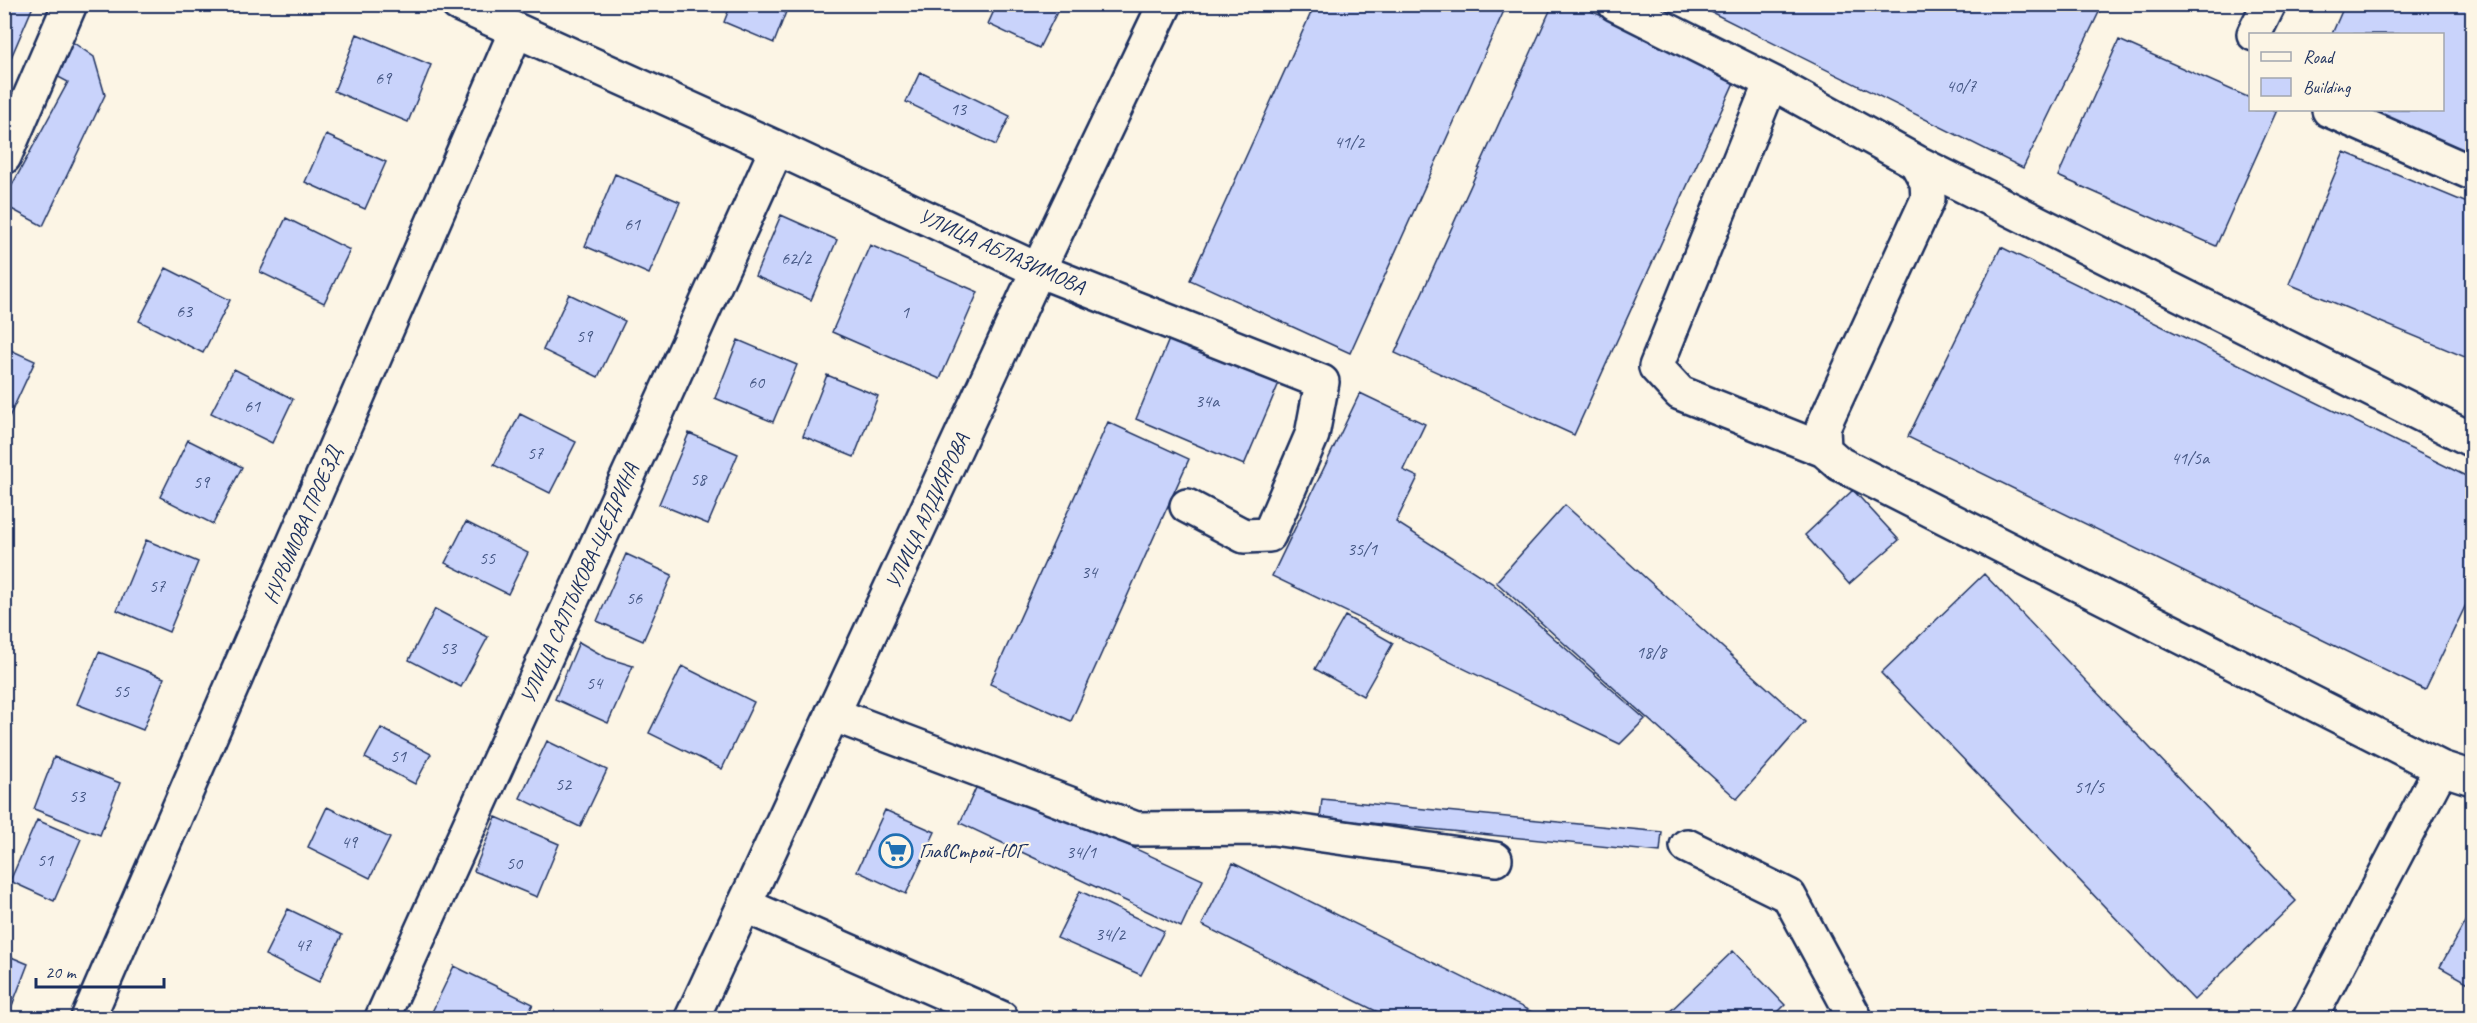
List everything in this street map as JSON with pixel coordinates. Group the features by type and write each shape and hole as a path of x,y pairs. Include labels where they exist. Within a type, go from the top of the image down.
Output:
{"street":[{"path":"4,157 70,4"},
{"name":"УЛИЦА АЛДИЯРОВА","path":"692,1018 1038,270 1165,4"},
{"path":"1615,4 1771,82 1917,162 2472,440"},
{"path":"2254,33 2269,4"},
{"name":"УЛИЦА АБЛАЗИМОВА","path":"469,7 516,31 777,148 1038,270 1322,382 1312,435 1269,535 1244,536 1187,506"},
{"name":"НУРЫМОВА ПРОЕЗД","path":"88,1018 516,31"},
{"path":"1771,82 1656,367 1680,393 1824,450 1840,464 2441,768 2472,778"},
{"path":"2331,111 2472,173"},
{"name":"УЛИЦА САЛТЫКОВА-ЩЕДРИНА","path":"382,1018 777,148"},
{"path":"1824,450 1824,427 1928,199 1927,182 1917,162"},
{"path":"832,714 1136,830 1273,828 1495,859"},
{"path":"2310,1018 2441,768"},
{"path":"1687,846 1789,896 1855,1018"},
{"path":"744,905 1001,1018"}],"building":[{"path":"4,4 34,4 4,74"},
{"path":"731,4 789,4 774,43 724,22"},
{"path":"997,4 1048,4 1058,10 1039,48 988,24"},
{"path":"1315,4 1507,4 1350,353 1190,280"},
{"path":"1553,4 1576,4 1736,78 1574,435 1395,353"},
{"path":"1695,4 2103,4 2023,168"},
{"path":"2345,4 2472,4 2472,158 2367,111 2444,111 2444,33 2332,33"},
{"path":"357,34 431,65 408,122 334,91"},
{"path":"68,39 94,57 105,95 43,226 4,205 4,200 68,82 49,72"},
{"path":"2119,40 2249,98 2249,111 2277,111 2216,246 2058,176"},
{"path":"920,72 1010,116 996,145 906,102"},
{"path":"326,135 386,162 365,209 305,182"},
{"path":"2344,152 2472,205 2472,360 2289,284"},
{"path":"615,174 680,202 649,274 585,246"},
{"path":"781,215 837,240 811,300 755,276"},
{"path":"286,218 350,250 324,303 260,272"},
{"path":"870,245 978,292 940,379 832,332"},
{"path":"2001,247 2472,479 2472,592 2425,690 1908,437"},
{"path":"166,268 230,300 203,353 139,321"},
{"path":"569,294 625,321 598,377 543,350"},
{"path":"1170,337 1279,383 1244,465 1136,419"},
{"path":"738,340 797,365 773,422 715,398"},
{"path":"4,347 35,361 4,428"},
{"path":"234,369 293,399 272,443 211,413"},
{"path":"827,375 878,396 854,457 803,436"},
{"path":"1360,393 1425,424 1403,470 1418,477 1396,522 1492,583 1645,719 1620,744 1272,576"},
{"path":"520,414 576,442 550,493 494,465"},
{"path":"1108,422 1189,459 1071,721 990,684"},
{"path":"689,433 738,454 708,524 659,504"},
{"path":"188,440 242,467 213,524 160,497"},
{"path":"1853,490 1899,540 1849,584 1805,535"},
{"path":"1565,505 1805,722 1737,799 1496,582"},
{"path":"466,522 528,553 508,594 445,563"},
{"path":"146,540 198,562 169,632 117,610"},
{"path":"626,554 672,575 643,641 597,621"},
{"path":"1984,574 2296,901 2194,1000 1881,673"},
{"path":"435,609 488,637 461,687 409,660"},
{"path":"1345,616 1393,643 1363,696 1315,669"},
{"path":"579,642 607,658 633,666 608,723 555,699"},
{"path":"99,652 164,678 143,730 77,704"},
{"path":"682,666 754,702 722,769 649,733"},
{"path":"381,728 431,754 415,784 365,758"},
{"path":"547,741 607,770 580,827 520,798"},
{"path":"54,757 120,783 100,835 34,809"},
{"path":"981,777 1203,880 1181,927 960,823"},
{"path":"1322,799 1662,832 1660,852 1320,818"},
{"path":"327,807 390,838 370,878 308,847"},
{"name":"ГлавСтрой-ЮГ","path":"885,810 935,832 906,894 857,871"},
{"path":"496,817 559,844 537,897 474,871"},
{"path":"37,820 81,839 54,901 10,881"},
{"path":"1233,863 1540,1016 1538,1018 1390,1018 1202,925"},
{"path":"1080,891 1164,931 1141,975 1057,938"},
{"path":"288,909 342,935 319,982 265,955"},
{"path":"2472,909 2472,985 2440,967"},
{"path":"1733,951 1785,1005 1772,1018 1663,1018"},
{"path":"4,954 28,964 8,1016 4,1014"},
{"path":"454,966 533,1004 526,1018 441,1018 431,1014"}],"place":[{"name":"ГлавСтрой-ЮГ","path":"896,851"}]}
